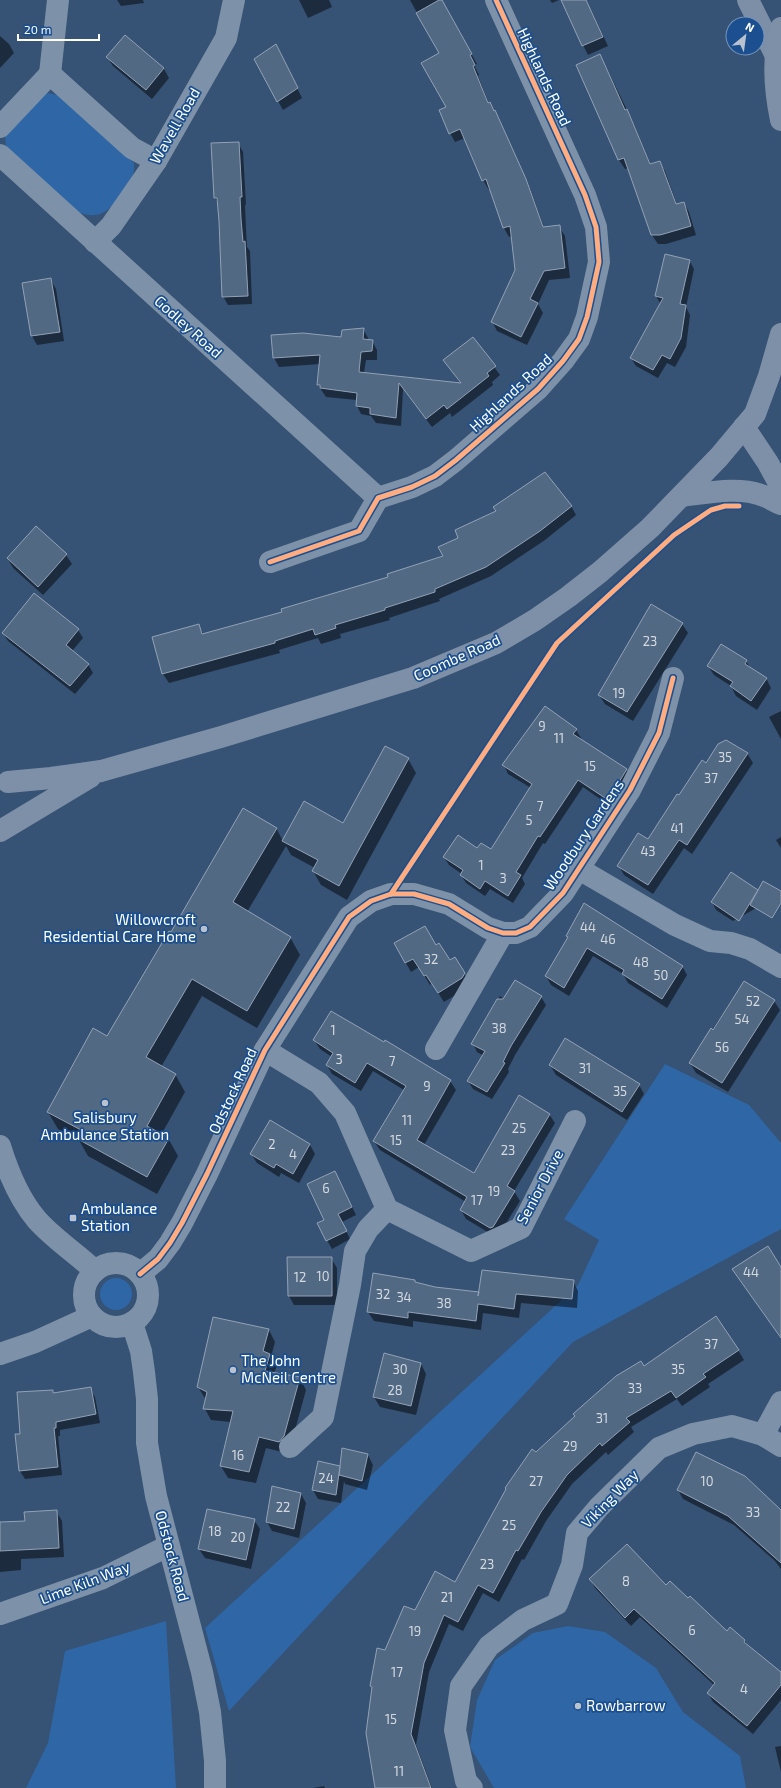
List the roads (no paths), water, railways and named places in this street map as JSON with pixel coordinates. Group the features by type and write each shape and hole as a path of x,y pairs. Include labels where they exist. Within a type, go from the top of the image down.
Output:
{"highway":[{"path":"781,28 776,56 777,98 781,120"},
{"path":"781,334 769,376 749,420 768,463 781,487"},
{"path":"749,420 781,391"},
{"name":"Coombe Road","path":"4,780 51,778 102,771 221,737 382,688 451,663 496,643 536,620 600,572 682,496 719,456 749,420"},
{"path":"682,496 721,492 746,492 763,495 781,504"},
{"name":"Coombe Road","path":"6,827 102,771"},
{"name":"Coombe Road","path":"4,780 17,795 19,802 16,818 6,827"}],"main road":[{"path":"748,0 776,56"}],"street":[{"path":"0,127 50,74 58,0"},
{"name":"Wavell Road","path":"95,242 111,226 156,160 226,38 234,0"},
{"name":"Highlands Road","path":"378,498 412,487 435,476 538,389 563,361 579,339 593,293 600,262 596,228 587,202 496,0"},
{"path":"50,74 132,148 156,160"},
{"name":"Godley Road","path":"0,155 378,498"},
{"path":"270,562 359,531 378,498"},
{"name":"Woodbury Gardens","path":"349,917 371,900 391,894 414,894 449,904 488,928 503,933 516,933 530,927 563,893 630,790 660,733 673,678"},
{"name":"Woodbury Gardens","path":"578,869 675,925 710,941 731,943 750,949 781,967"},
{"name":"Odstock Road","path":"140,1274 158,1259 182,1223 207,1174 264,1050 349,917"},
{"path":"436,1049 503,933"},
{"path":"264,1050 319,1082 345,1113 387,1209 368,1229 355,1251 350,1285 322,1417 290,1447"},
{"name":"Senior Drive","path":"387,1209 471,1251 521,1228 575,1121"},
{"path":"0,1146 14,1183 29,1209 38,1221 95,1271"},
{"path":"123,1264 140,1274 148,1291 148,1300 140,1317 132,1323 124,1326 106,1326 98,1322 92,1316 87,1307 85,1298 89,1279 95,1271 104,1266 123,1264"},
{"path":"0,1354 35,1342 92,1316"},
{"name":"Odstock Road","path":"132,1323 141,1351 144,1372 147,1399 147,1443 156,1496 202,1672 210,1712 215,1761 215,1788"},
{"path":"772,1441 781,1402"},
{"name":"Viking Way","path":"463,1786 455,1730 461,1686 489,1646 523,1620 557,1604 572,1565 577,1533 595,1512 659,1448 693,1434 732,1426 772,1441"},
{"name":"Lime Kiln Way","path":"0,1614 104,1578 168,1546"}],"place":[{"name":"Willowcroft Residential Care Home","path":"204,929"},
{"name":"Salisbury Ambulance Station","path":"105,1103"},
{"name":"Ambulance Station","path":"73,1218"},
{"name":"The John McNeil Centre","path":"233,1370"},
{"name":"Rowbarrow","path":"578,1706"}]}
